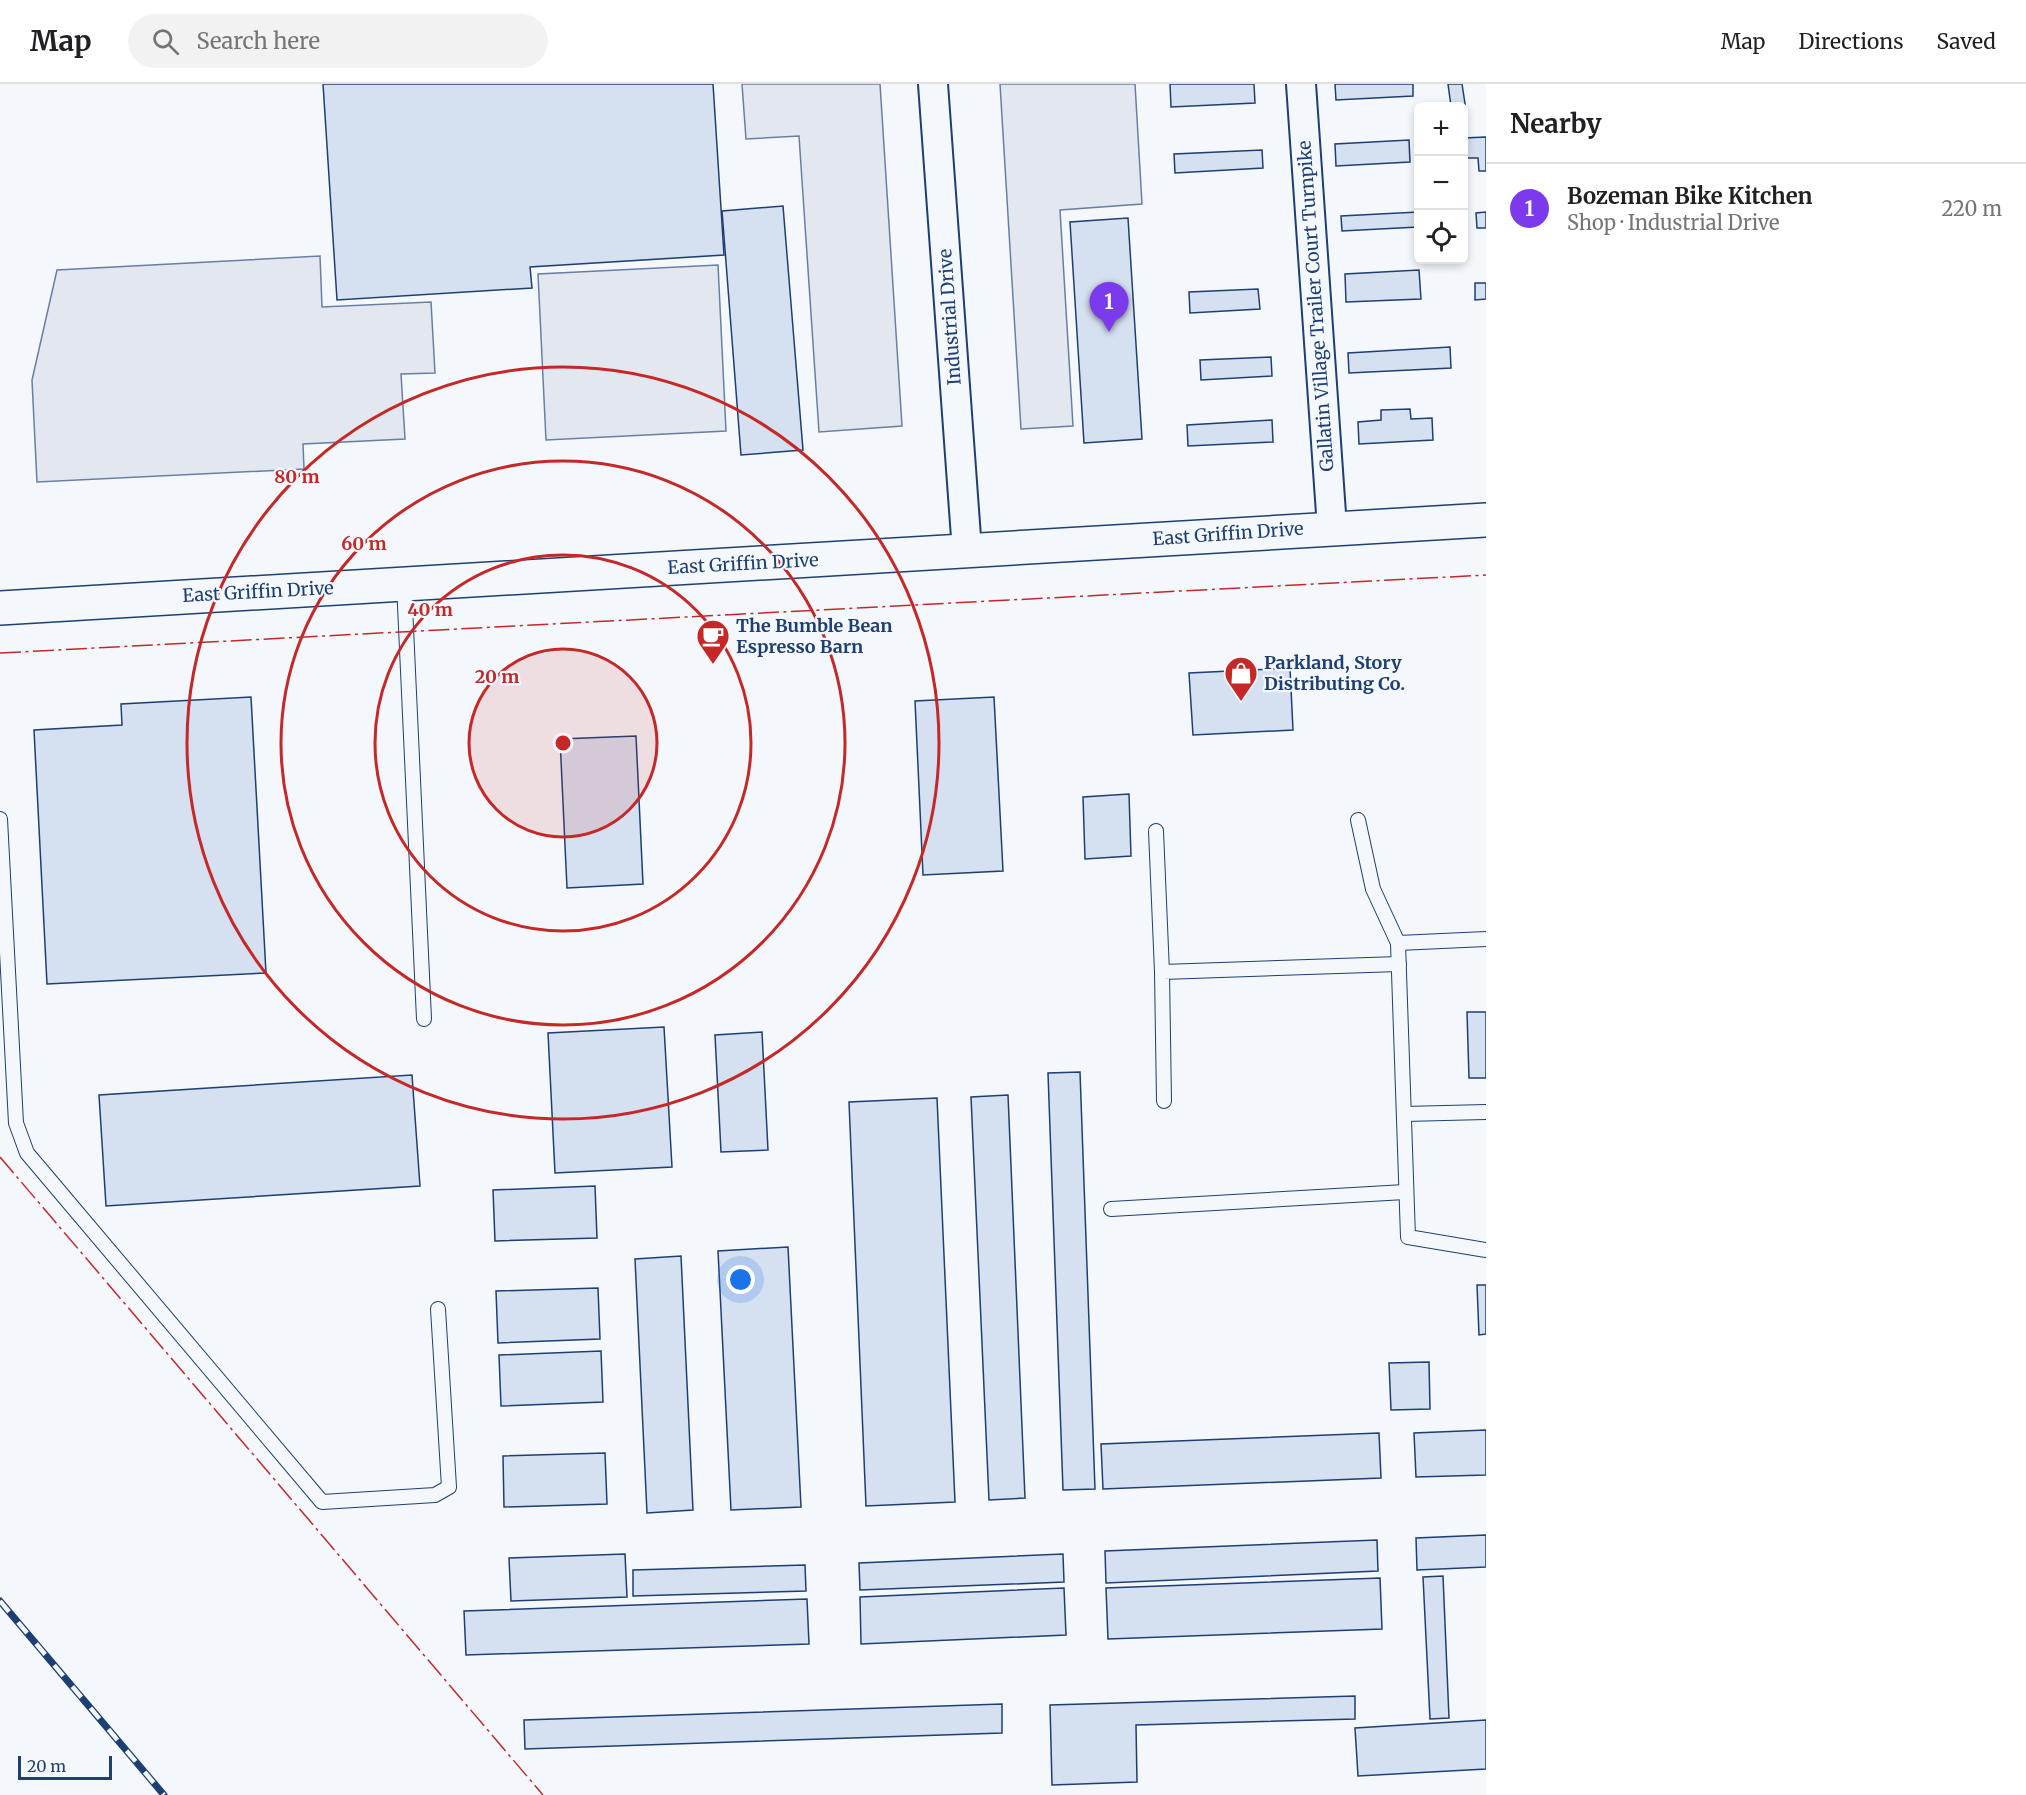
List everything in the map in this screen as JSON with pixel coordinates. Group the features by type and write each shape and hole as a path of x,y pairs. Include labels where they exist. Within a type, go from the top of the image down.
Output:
{"main road":[{"name":"East Griffin Drive","path":"0,608 1486,520"}],"street":[{"name":"Industrial Drive","path":"933,84 967,551"},
{"name":"Gallatin Village Trailer Court Turnpike","path":"1301,84 1332,528"}],"lane":[{"path":"404,583 424,1019"},
{"path":"0,819 16,1123 27,1153 322,1502 435,1495 449,1487 438,1309"},
{"path":"1358,820 1373,889 1398,943 1408,1237 1486,1250"},
{"path":"1156,831 1162,972 1164,1101"},
{"path":"1398,943 1486,939"},
{"path":"1162,972 1399,964"},
{"path":"1404,1114 1486,1112"},
{"path":"1112,1209 1405,1192"}],"shaded area":[{"path":"742,84 880,84 902,426 819,432 799,136 746,139"},
{"path":"1000,84 1135,84 1142,204 1060,210 1073,426 1021,429"},
{"path":"320,256 322,307 431,302 435,373 401,374 405,439 303,444 304,469 37,482 32,380 57,270"},
{"path":"718,265 726,431 546,440 538,274"}],"building":[{"path":"323,84 713,84 724,255 530,267 532,288 337,300"},
{"path":"1170,84 1254,84 1255,103 1171,107"},
{"path":"1335,84 1413,84 1413,96 1336,100"},
{"path":"1448,84 1462,84 1465,102 1450,102"},
{"path":"1486,137 1486,171 1479,171 1478,158 1468,158 1468,138"},
{"path":"1409,140 1410,162 1336,166 1335,144"},
{"path":"1262,150 1263,168 1175,173 1174,154"},
{"path":"783,206 803,450 741,455 722,211"},
{"path":"1414,212 1414,227 1342,231 1341,216"},
{"path":"1486,212 1486,228 1477,228 1476,213"},
{"path":"1128,218 1142,439 1084,443 1070,222"},
{"path":"1419,270 1421,299 1346,302 1345,274"},
{"path":"1475,283 1486,283 1486,299 1475,300"},
{"path":"1258,289 1260,309 1190,313 1189,292"},
{"path":"1450,347 1451,368 1349,373 1348,353"},
{"path":"1271,357 1272,376 1201,380 1200,360"},
{"path":"1410,409 1411,419 1432,418 1433,440 1359,444 1358,422 1381,420 1381,410"},
{"path":"1272,420 1273,442 1188,446 1187,425"},
{"name":"Parkland, Story Distributing Co.","path":"1290,668 1293,730 1193,735 1189,673"},
{"path":"251,697 266,973 47,984 34,730 122,725 121,704"},
{"path":"994,697 1003,871 923,875 915,701"},
{"path":"636,736 643,884 567,888 560,739"},
{"path":"1129,794 1131,856 1085,859 1083,797"},
{"path":"1467,1012 1486,1012 1486,1078 1469,1078"},
{"path":"664,1027 672,1167 555,1173 548,1033"},
{"path":"762,1032 768,1150 721,1152 715,1035"},
{"path":"1080,1072 1095,1489 1063,1490 1048,1073"},
{"path":"412,1075 420,1186 106,1206 99,1095"},
{"path":"1008,1095 1025,1498 989,1500 971,1097"},
{"path":"937,1098 955,1502 866,1506 849,1102"},
{"path":"595,1186 597,1238 495,1241 493,1190"},
{"path":"788,1247 801,1507 731,1510 718,1251"},
{"path":"681,1256 693,1510 647,1513 635,1259"},
{"path":"1477,1285 1486,1285 1486,1334 1479,1335"},
{"path":"598,1288 600,1339 498,1343 496,1291"},
{"path":"601,1351 603,1402 501,1406 499,1355"},
{"path":"1429,1362 1430,1409 1391,1410 1389,1363"},
{"path":"1486,1430 1486,1475 1416,1477 1414,1433"},
{"path":"1379,1433 1381,1478 1103,1489 1101,1444"},
{"path":"605,1453 607,1504 504,1507 503,1456"},
{"path":"1486,1535 1486,1567 1417,1570 1416,1538"},
{"path":"1377,1540 1378,1571 1106,1583 1105,1551"},
{"path":"625,1554 627,1597 511,1601 509,1558"},
{"path":"1063,1554 1064,1582 860,1590 859,1563"},
{"path":"805,1565 806,1591 633,1596 633,1570"},
{"path":"1443,1576 1449,1718 1430,1719 1423,1577"},
{"path":"1380,1578 1382,1629 1108,1639 1106,1588"},
{"path":"1064,1588 1066,1635 861,1644 860,1597"},
{"path":"807,1599 809,1644 466,1655 464,1611"},
{"path":"1355,1696 1355,1719 1136,1725 1137,1782 1052,1785 1050,1705"},
{"path":"1002,1704 1002,1733 525,1749 524,1720"},
{"path":"1486,1720 1486,1769 1358,1776 1355,1728"}],"railway":[{"path":"0,1601 164,1795"}],"power":[{"path":"0,653 1486,575"},
{"path":"0,1157 543,1795"}],"place":[{"name":"Bozeman Bike Kitchen","path":"1109,332"},
{"name":"The Bumble Bean Espresso Barn","path":"713,665"},
{"name":"Parkland, Story Distributing Co.","path":"1241,702"}]}
